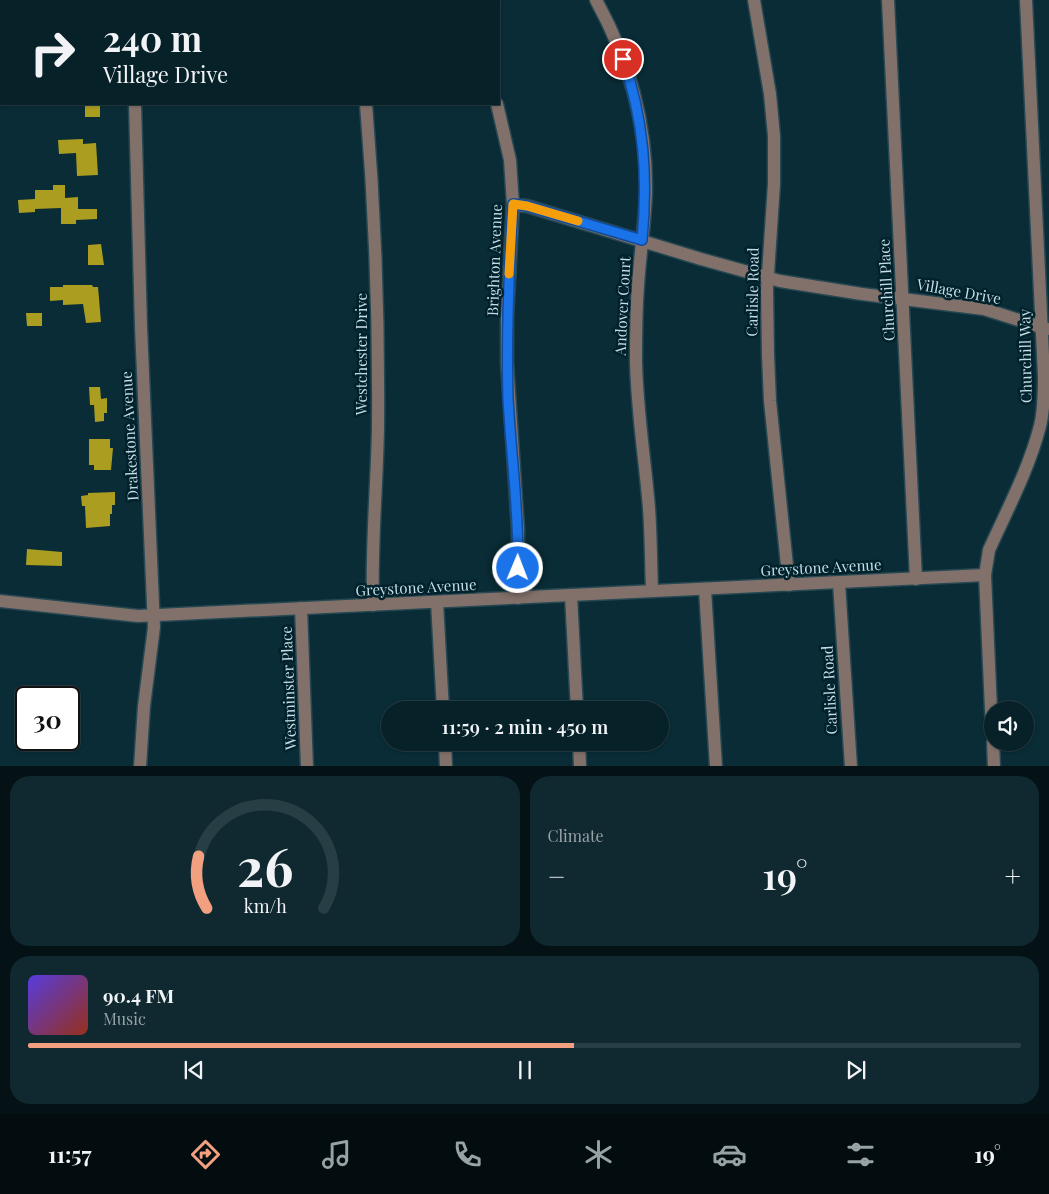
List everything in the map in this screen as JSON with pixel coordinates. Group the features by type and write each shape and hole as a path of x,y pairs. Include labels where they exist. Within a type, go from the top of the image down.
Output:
{"street":[{"name":"Andover Court","path":"596,0 613,34 631,82 645,157 646,191 636,320 636,369 639,421 649,508 652,591"},
{"name":"Carlisle Road","path":"754,0 770,94 774,136 774,184 767,277 767,346 770,401 789,585"},
{"name":"Churchill Place","path":"888,0 916,579"},
{"name":"Churchill Way","path":"990,701 984,575 989,550 1022,476 1040,424 1044,401 1045,329 1026,0"},
{"name":"Drakestone Avenue","path":"135,105 141,334 154,616 153,639 142,726 140,766"},
{"name":"Westchester Drive","path":"366,105 373,198 378,311 378,428 373,605"},
{"name":"Brighton Avenue","path":"496,105 510,160 513,204 507,318 507,362 518,528 518,598"},
{"name":"Village Drive","path":"513,204 527,206 767,277 814,287 984,309 1045,329"},
{"name":"Greystone Avenue","path":"0,601 116,615 154,616 984,575"},
{"name":"Carlisle Road","path":"839,583 850,766"},
{"path":"705,589 716,766"},
{"path":"571,595 577,701"},
{"path":"437,602 442,701"},
{"name":"Westminster Place","path":"301,608 307,766"},
{"path":"445,751 446,766"},
{"path":"579,751 580,766"},
{"path":"993,751 994,766"}],"building":[{"path":"85,105 100,105 100,117 85,117"},
{"path":"83,139 83,144 96,143 98,175 77,176 76,153 59,154 58,140"},
{"path":"53,185 65,185 65,198 78,197 78,209 97,209 97,219 76,220 76,224 61,224 61,208 35,209 35,212 19,213 18,200 35,199 35,190 53,190"},
{"path":"101,244 104,265 88,265 88,245"},
{"path":"63,285 92,285 93,287 98,287 101,322 86,323 83,304 63,305 63,300 50,301 50,287 63,287"},
{"path":"26,313 42,313 42,326 27,326"},
{"path":"89,387 100,387 101,399 107,398 107,413 104,413 104,421 95,422 94,405 90,405"},
{"path":"89,439 110,439 110,448 113,448 111,470 94,470 94,465 89,465"},
{"path":"115,492 115,505 112,505 110,526 86,528 85,506 82,506 81,496 88,495 88,493"},
{"path":"27,549 62,552 62,566 26,565"}],"slow traffic":[{"path":"509,274 513,204 527,206 578,221"}],"route":[{"path":"518,568 518,528 511,447 507,362 507,318 513,204 527,206 642,240 646,191 645,157 637,106 623,59"}]}
